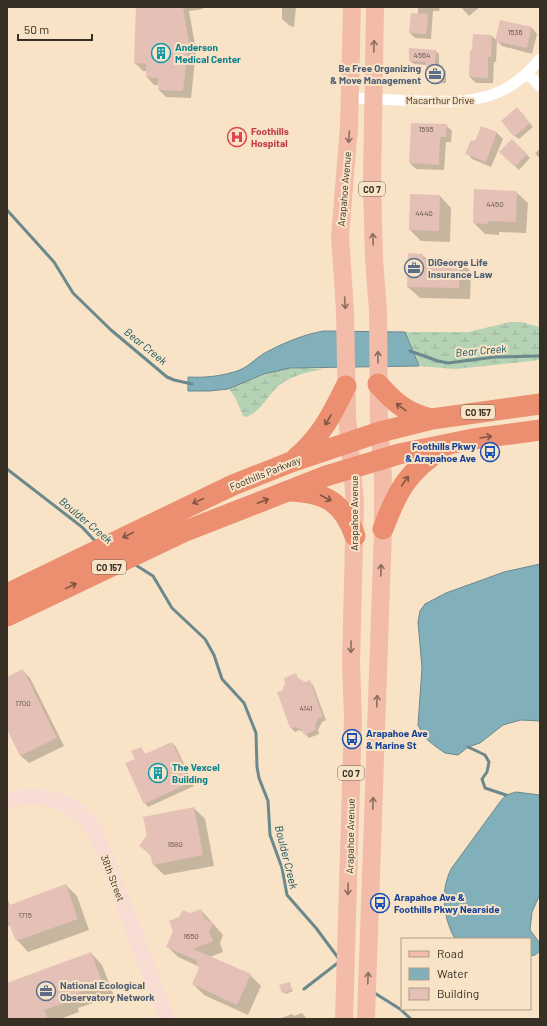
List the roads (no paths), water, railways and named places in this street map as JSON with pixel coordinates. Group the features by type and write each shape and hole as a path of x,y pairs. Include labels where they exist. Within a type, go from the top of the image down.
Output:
{"highway":[{"path":"378,384 402,408 417,416 432,419"},
{"path":"291,462 310,445 325,426 346,386"},
{"name":"Foothills Parkway","path":"12,591 233,485 291,462 380,432 432,419 540,404"},
{"name":"CO 157","path":"7,616 183,532 353,467 448,444 540,430"},
{"path":"383,529 395,499 406,479 421,464 448,444"},
{"path":"289,491 319,494 335,503 347,517 355,536"}],"main road":[{"name":"Arapahoe Avenue","path":"344,1019 353,719 351,664 355,536 353,467 346,386 346,329 340,236 348,150 352,7"},
{"name":"CO 7","path":"367,1012 383,529 382,459 378,384 378,330 373,232 372,99 375,7"}],"street":[{"name":"Macarthur Drive","path":"350,98 452,102 490,97 506,90 528,74 540,59"},
{"path":"528,74 540,86"},
{"name":"38th Street","path":"7,801 30,796 56,800 78,811 93,828 103,850 167,1019"}],"water":[{"path":"324,331 405,332 419,366 290,368 264,374 228,389 188,391 188,377 214,376 240,370 263,354 277,347 301,337"},
{"path":"540,564 540,721 521,720 503,725 480,743 468,747 458,755 445,753 424,737 418,725 422,668 418,622 420,611 425,604 446,593 504,572"},
{"path":"516,792 540,795 540,894 532,912 530,930 539,942 540,951 531,956 531,938 454,938 448,922 444,904 445,887 451,869 506,795"}],"waterway":[{"name":"Bear Creek","path":"7,210 54,262 73,293 111,330 167,377 192,384"},
{"name":"Bear Creek","path":"410,351 448,363 495,357 540,356"},
{"name":"Boulder Creek","path":"7,469 82,527 96,542"},
{"name":"Boulder Creek","path":"134,564 153,576 172,608 205,639 214,655 222,679 244,703 256,733 257,767 259,778 268,801 270,835 282,868 287,895 316,928 339,959"},
{"path":"468,747 485,755 489,762 487,772 482,779 485,788 506,795"},
{"path":"304,989 339,962"},
{"name":"Boulder Creek","path":"373,992 401,1010"},
{"name":"Boulder Creek","path":"401,1010 411,1019"}],"place":[{"name":"Anderson Medical Center","path":"161,53"},
{"name":"Be Free Organizing & Move Management","path":"435,74"},
{"name":"Foothills Hospital","path":"237,137"},
{"name":"DiGeorge Life Insurance Law","path":"414,268"},
{"name":"Foothills Pkwy & Arapahoe Ave","path":"490,452"},
{"name":"Arapahoe Ave & Marine St","path":"352,739"},
{"name":"The Vexcel Building","path":"158,773"},
{"name":"Arapahoe Ave & Foothills Pkwy Nearside","path":"380,903"},
{"name":"National Ecological Observatory Network","path":"46,991"}]}
